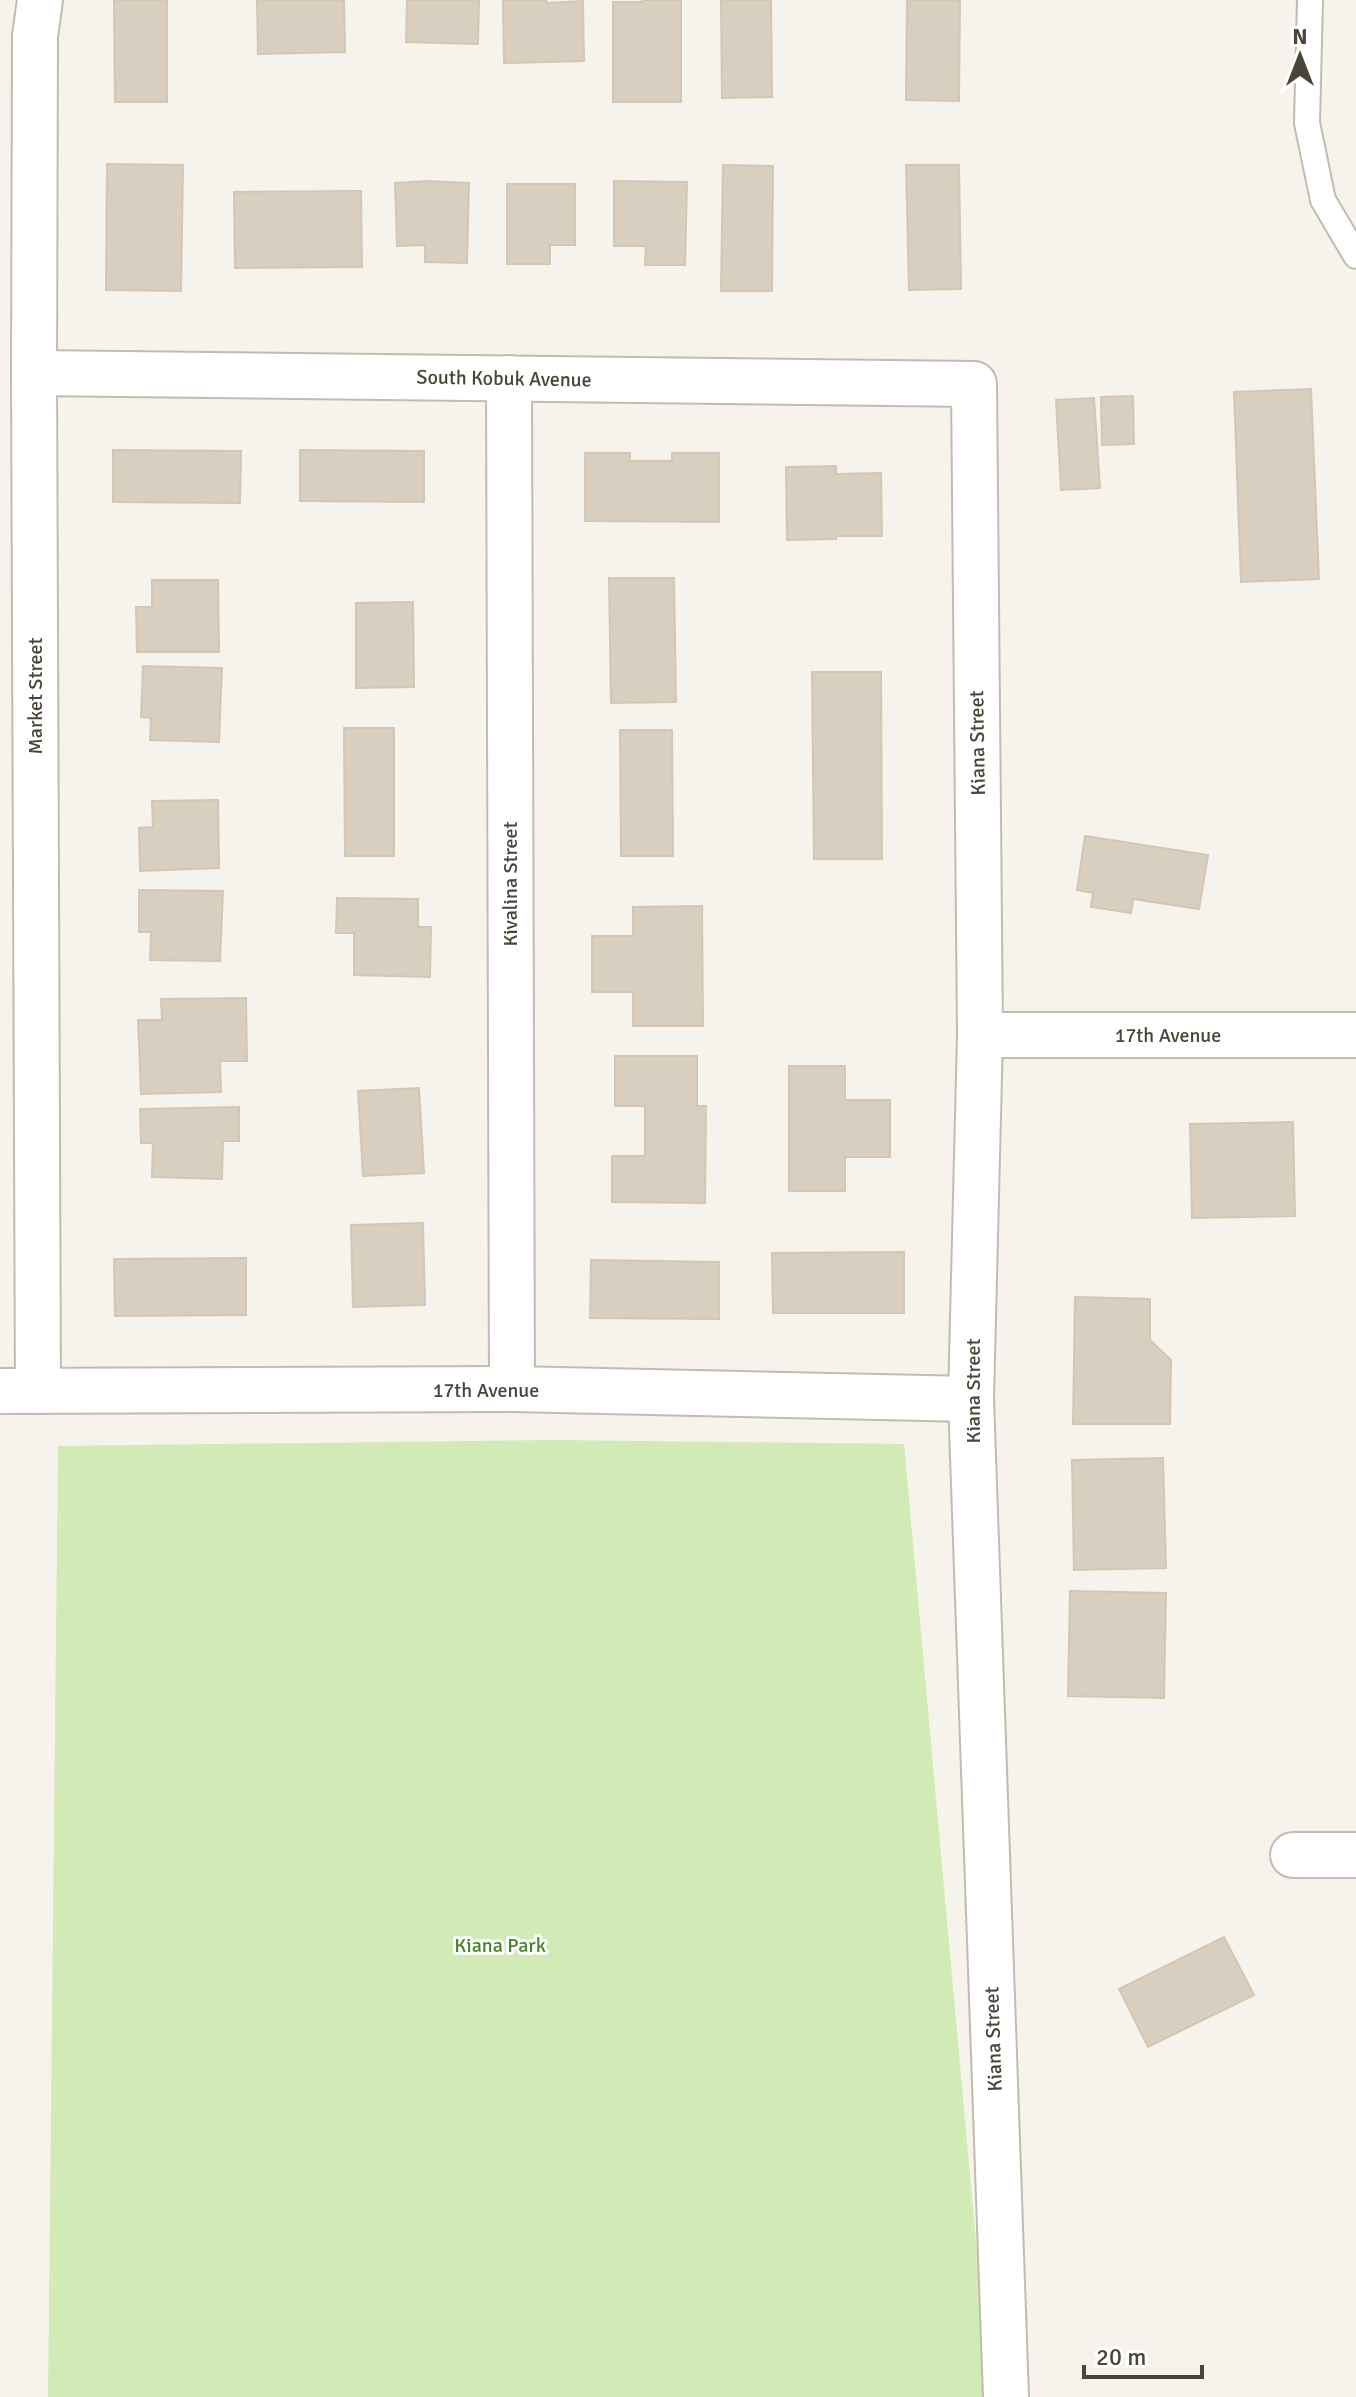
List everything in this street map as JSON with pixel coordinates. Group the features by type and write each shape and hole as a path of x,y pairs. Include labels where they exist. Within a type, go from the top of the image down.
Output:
{"street":[{"name":"Market Street","path":"19,1391 34,373 35,36 40,0"},
{"name":"South Kobuk Avenue","path":"34,373 974,384"},
{"name":"Kivalina Street","path":"509,378 512,1389"},
{"name":"Kiana Street","path":"974,384 980,1035 971,1399 1006,2397"},
{"name":"17th Avenue","path":"980,1035 1356,1035"},
{"name":"17th Avenue","path":"19,1391 512,1389 971,1399"},
{"path":"1293,1855 1356,1855"}],"lane":[{"path":"1310,0 1307,123 1323,200 1356,256"}],"green space":[{"name":"Kiana Park","path":"557,1440 904,1444 990,2397 48,2397 58,1446"}],"building":[{"path":"114,0 167,0 167,102 115,102"},
{"path":"257,0 344,0 345,52 258,54"},
{"path":"407,0 479,0 478,44 406,42"},
{"path":"503,0 546,0 547,3 583,1 584,61 504,63"},
{"path":"681,0 681,102 613,102 613,2"},
{"path":"721,0 771,0 772,97 722,98"},
{"path":"907,0 960,0 959,101 906,100"},
{"path":"107,164 183,165 181,291 106,290"},
{"path":"723,165 773,166 772,291 721,291"},
{"path":"906,165 959,165 961,289 909,290"},
{"path":"614,181 687,182 685,265 645,265 646,246 614,246"},
{"path":"395,183 469,183 467,263 425,262 425,245 397,246"},
{"path":"507,184 575,184 575,245 550,245 550,264 507,264"},
{"path":"361,191 362,267 235,268 234,192"},
{"path":"1311,389 1319,579 1241,582 1234,392"},
{"path":"1133,396 1134,444 1102,445 1101,397"},
{"path":"1094,398 1100,488 1061,490 1056,400"},
{"path":"113,450 241,451 240,503 113,502"},
{"path":"300,450 424,451 424,502 300,501"},
{"path":"585,453 630,453 630,461 672,461 672,453 719,453 719,522 585,521"},
{"path":"836,466 836,474 881,473 882,536 787,540 786,467"},
{"path":"609,578 674,578 676,702 611,703"},
{"path":"152,580 218,580 219,652 137,652 136,607 152,607"},
{"path":"413,602 414,687 356,688 356,603"},
{"path":"143,666 222,668 219,742 150,740 151,718 141,717"},
{"path":"812,672 881,672 882,859 814,859"},
{"path":"344,728 394,728 394,856 345,856"},
{"path":"620,730 672,730 673,856 621,856"},
{"path":"218,800 219,868 140,871 139,828 153,827 152,801"},
{"path":"1085,836 1208,855 1199,909 1133,899 1131,913 1091,907 1093,893 1077,890"},
{"path":"139,890 223,891 220,961 150,960 151,932 139,932"},
{"path":"337,898 418,899 418,927 431,927 430,977 354,975 354,933 336,933"},
{"path":"702,906 703,1026 633,1026 633,992 592,992 592,936 633,936 633,907"},
{"path":"246,998 247,1061 220,1061 221,1092 141,1094 138,1020 162,1020 161,999"},
{"path":"615,1056 697,1056 697,1106 706,1106 705,1203 612,1202 612,1156 645,1156 645,1106 615,1106"},
{"path":"789,1066 845,1066 845,1100 890,1100 890,1157 845,1157 845,1191 789,1191"},
{"path":"419,1088 424,1173 363,1176 358,1091"},
{"path":"239,1107 239,1141 223,1141 222,1179 152,1177 153,1143 141,1143 140,1109"},
{"path":"1293,1122 1295,1216 1192,1218 1190,1124"},
{"path":"423,1223 425,1305 353,1307 351,1225"},
{"path":"904,1252 904,1313 773,1313 772,1253"},
{"path":"246,1258 246,1315 115,1316 114,1259"},
{"path":"591,1260 719,1262 719,1319 590,1318"},
{"path":"1075,1297 1150,1299 1150,1340 1171,1360 1170,1424 1073,1424"},
{"path":"1163,1458 1166,1568 1074,1570 1072,1460"},
{"path":"1070,1591 1166,1593 1164,1698 1068,1696"},
{"path":"1224,1937 1254,1995 1148,2047 1119,1989"}]}
